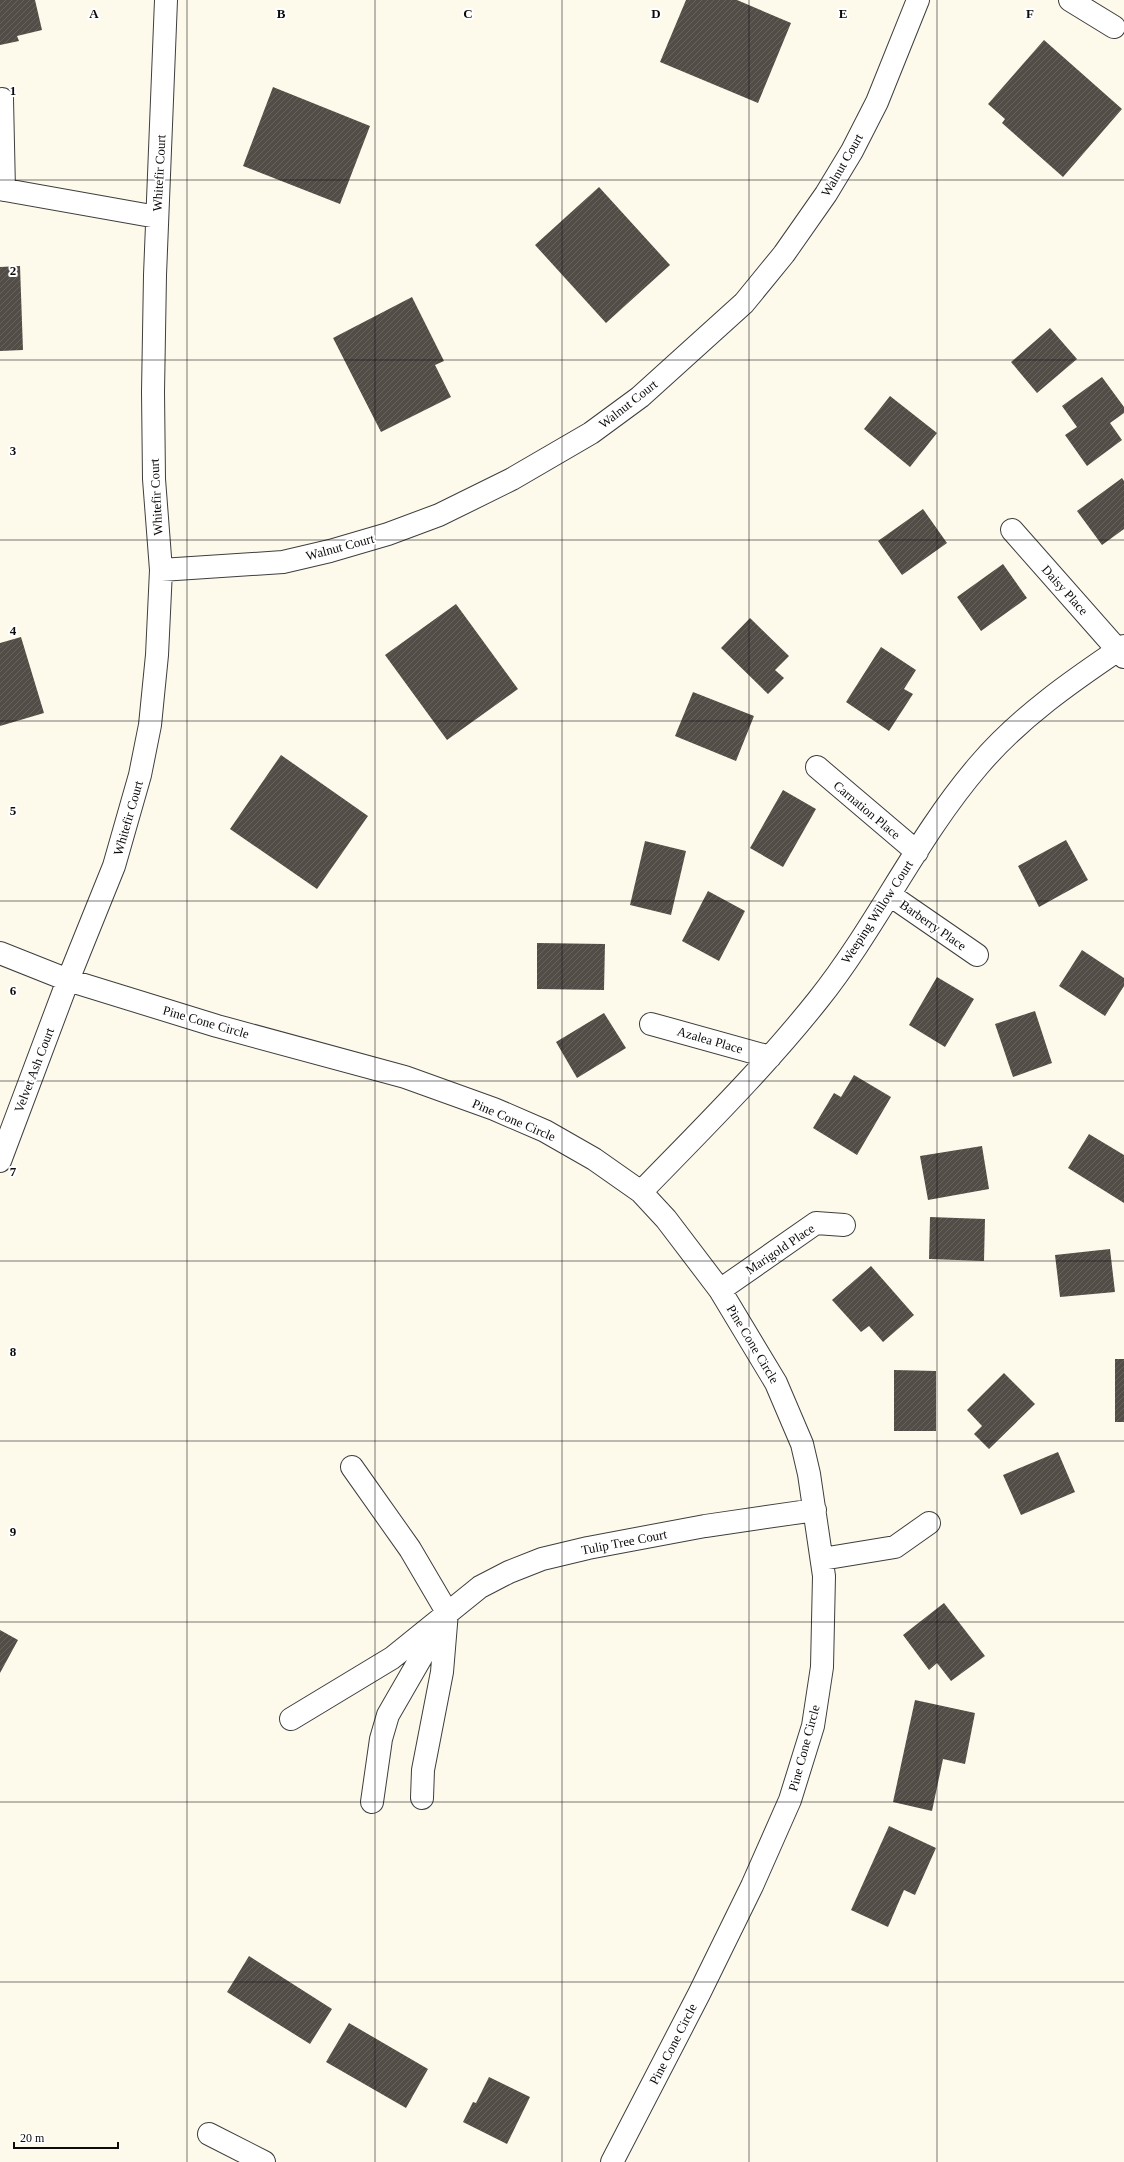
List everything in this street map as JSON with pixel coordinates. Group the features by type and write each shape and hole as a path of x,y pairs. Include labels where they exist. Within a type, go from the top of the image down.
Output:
{"street":[{"name":"Whitefir Court","path":"68,980 114,866 140,775 150,724 157,655 161,570 154,479 153,400 157,217 166,0"},
{"name":"Walnut Court","path":"161,570 282,562 330,552 396,531 439,515 512,479 591,433 640,397 744,303 784,254 826,194 852,150 877,102 918,0"},
{"path":"1070,0 1114,27"},
{"path":"2,98 2,189 157,217"},
{"name":"Daisy Place","path":"1012,530 1122,651"},
{"name":"Weeping Willow Court","path":"641,1192 770,1057 819,999 890,894 932,828 978,765 1014,727 1057,692 1122,651"},
{"name":"Carnation Place","path":"817,767 917,852"},
{"name":"Barberry Place","path":"890,894 977,955"},
{"name":"Pine Cone Circle","path":"0,953 68,980 217,1026 405,1077 494,1109 545,1131 594,1158 641,1192 666,1219 720,1290 767,1366 792,1418 802,1444 815,1510 822,1559 824,1576 822,1667 813,1726 790,1800 699,1994 612,2162"},
{"name":"Velvet Ash Court","path":"0,1161 68,980"},
{"name":"Azalea Place","path":"651,1024 770,1057"},
{"name":"Marigold Place","path":"720,1290 816,1222 844,1225"},
{"path":"352,1467 410,1549 447,1612 442,1672 423,1770 422,1798"},
{"name":"Tulip Tree Court","path":"291,1719 392,1658 447,1612 480,1588 509,1572 542,1559 588,1548 705,1526 815,1510"},
{"path":"822,1559 895,1547 929,1523"},
{"path":"372,1802 381,1739 388,1715 447,1612"},
{"path":"209,2134 264,2162"}],"building":[{"path":"0,0 35,0 42,30 17,36 19,41 0,45"},
{"path":"686,0 737,0 791,23 758,103 660,62"},
{"path":"1044,40 1122,109 1063,177 1002,123 1005,119 988,104"},
{"path":"273,87 370,126 340,204 243,166"},
{"path":"599,187 670,265 606,323 535,245"},
{"path":"20,266 23,350 0,351 0,267"},
{"path":"412,297 444,361 435,365 451,397 381,432 333,338"},
{"path":"1050,328 1077,359 1037,393 1011,362"},
{"path":"1102,377 1124,407 1124,413 1110,423 1122,440 1087,466 1065,435 1077,427 1062,406"},
{"path":"890,396 937,433 910,467 864,429"},
{"path":"1122,478 1124,481 1124,529 1102,545 1077,511"},
{"path":"923,509 947,543 902,575 878,541"},
{"path":"1003,564 1027,598 981,631 957,597"},
{"path":"456,604 518,689 447,740 385,655"},
{"path":"750,618 789,656 775,670 784,678 768,694 721,648"},
{"path":"21,637 44,713 0,726 0,643"},
{"path":"881,647 916,670 904,689 913,694 889,731 846,702"},
{"path":"693,692 754,716 736,761 675,736"},
{"path":"281,755 368,816 317,889 230,829"},
{"path":"783,790 816,809 783,867 750,848"},
{"path":"1066,840 1088,880 1039,907 1018,866"},
{"path":"645,841 686,851 671,915 630,905"},
{"path":"708,891 745,911 719,961 682,941"},
{"path":"537,943 605,944 604,990 537,989"},
{"path":"1082,950 1124,978 1124,986 1105,1016 1059,986"},
{"path":"937,977 974,999 945,1047 909,1025"},
{"path":"1035,1011 1052,1063 1013,1077 995,1024"},
{"path":"604,1013 626,1048 577,1078 556,1042"},
{"path":"854,1075 891,1097 857,1155 813,1128 834,1093 841,1097"},
{"path":"1089,1134 1124,1155 1124,1203 1068,1168"},
{"path":"982,1146 989,1189 928,1200 920,1156"},
{"path":"930,1217 985,1219 984,1261 929,1259"},
{"path":"1110,1249 1115,1292 1060,1297 1055,1255"},
{"path":"871,1266 914,1315 883,1342 869,1326 861,1332 832,1300"},
{"path":"1115,1359 1124,1359 1124,1422 1115,1422"},
{"path":"894,1370 936,1371 936,1431 894,1431"},
{"path":"1004,1373 1035,1404 989,1449 974,1434 982,1426 967,1410"},
{"path":"1058,1452 1075,1492 1021,1515 1003,1475"},
{"path":"944,1603 985,1656 951,1681 937,1663 929,1670 903,1635"},
{"path":"0,1630 18,1640 0,1673"},
{"path":"915,1700 975,1713 965,1764 943,1759 932,1811 893,1802"},
{"path":"889,1826 936,1848 915,1895 904,1890 888,1927 851,1910"},
{"path":"249,1956 332,2009 310,2044 227,1992"},
{"path":"349,2023 428,2069 406,2108 326,2062"},
{"path":"489,2077 530,2097 507,2144 463,2122 473,2102 476,2103"}]}
